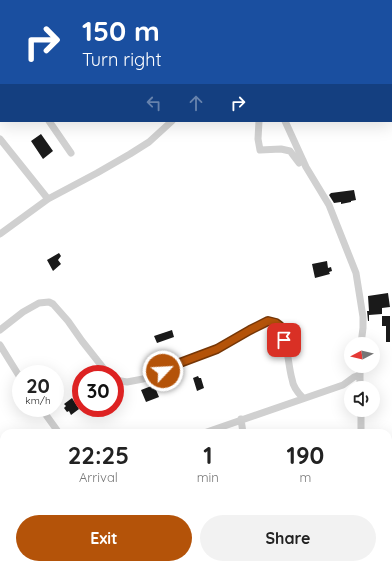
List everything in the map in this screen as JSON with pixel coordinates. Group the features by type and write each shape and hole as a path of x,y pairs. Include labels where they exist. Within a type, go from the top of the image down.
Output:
{"street":[{"path":"50,122 70,153"},
{"path":"0,234 48,199 149,142 171,122"},
{"path":"258,122 258,139 260,150 281,149 290,151 299,163 303,160"},
{"path":"286,122 303,160 329,205 356,273 363,317 362,337"},
{"path":"0,139 48,199"},
{"path":"0,330 34,305 43,301 49,302 53,304 68,321 101,365"},
{"path":"124,382 143,379 156,375 169,367 217,349 263,323 272,321 280,326 287,350 294,387 303,398"},
{"path":"0,345 12,365"},
{"path":"215,429 303,398 343,386 354,377 360,375 360,381"},
{"path":"47,417 56,429"},
{"path":"361,417 361,429"},
{"path":"241,420 242,429"}],"building":[{"path":"41,134 53,151 43,159 31,141"},
{"path":"354,190 356,200 341,204 341,202 334,203 329,195 331,193"},
{"path":"59,253 61,256 58,260 61,264 53,271 47,260"},
{"path":"327,261 328,268 331,267 332,271 329,272 330,274 315,278 312,264"},
{"path":"388,293 390,307 382,308 382,314 369,315 368,321 368,296"},
{"path":"382,316 390,316 390,342 386,342 386,326 382,326"},
{"path":"172,330 174,337 157,343 154,336"},
{"path":"198,376 201,378 204,388 197,391 193,378"},
{"path":"154,385 159,397 146,402 141,390"},
{"path":"72,398 71,415 69,411 67,412 64,408 66,406 64,404"}],"route":[{"path":"163,371 169,367 202,356 217,349 268,321 272,321 280,326 284,340"}]}
